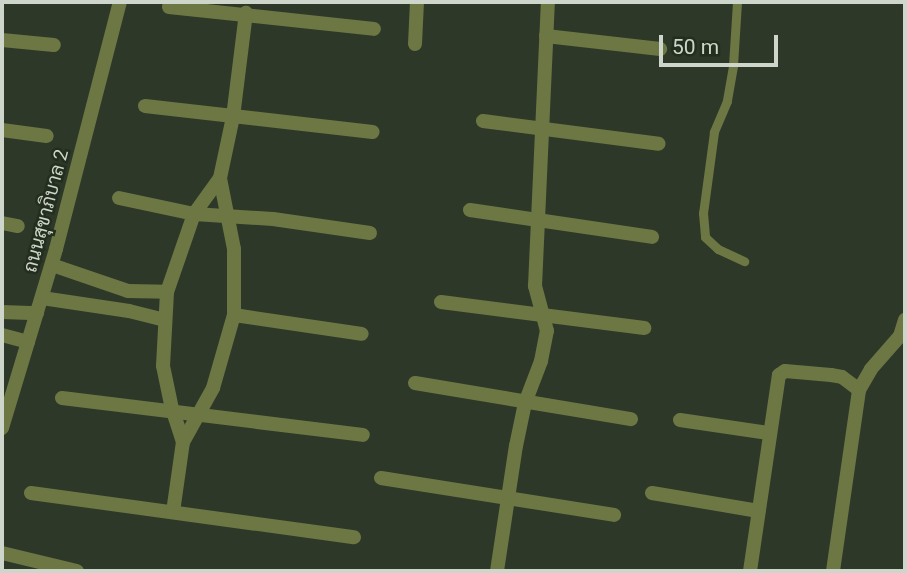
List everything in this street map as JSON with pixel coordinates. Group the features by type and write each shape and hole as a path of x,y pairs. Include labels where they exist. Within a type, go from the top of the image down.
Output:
{"street":[{"name":"ถนนสุขาภิบาล 2","path":"2,428 52,265 120,2"},
{"path":"415,44 417,2"},
{"path":"498,571 507,499 526,402 541,360 547,331 534,286 548,2"},
{"path":"169,7 246,13 374,29"},
{"path":"183,442 172,409 163,366 167,292 194,214 220,178 233,117 246,13"},
{"path":"546,36 660,49"},
{"path":"2,40 54,45"},
{"path":"145,106 373,132"},
{"path":"483,121 659,144"},
{"path":"2,130 47,136"},
{"path":"173,512 183,442 201,413 225,357 234,315 236,278 229,216 220,178"},
{"path":"119,198 194,214 370,233"},
{"path":"470,210 652,237"},
{"path":"2,223 18,226"},
{"path":"52,265 128,291 167,292"},
{"path":"42,298 130,311 164,320"},
{"path":"441,302 644,328"},
{"path":"2,312 37,313"},
{"path":"234,315 362,334"},
{"path":"833,571 859,390 871,369 900,336 905,320"},
{"path":"2,335 28,342"},
{"path":"750,571 768,433 779,374 785,371 842,377 859,390"},
{"path":"415,383 631,419"},
{"path":"62,398 172,409 363,435"},
{"path":"680,420 768,433"},
{"path":"381,478 614,514"},
{"path":"31,493 354,537"},
{"path":"652,493 758,511"},
{"path":"2,553 77,571"}],"lane":[{"path":"737,2 733,66 727,101 714,132 703,213 705,237 718,249 744,261"}]}
